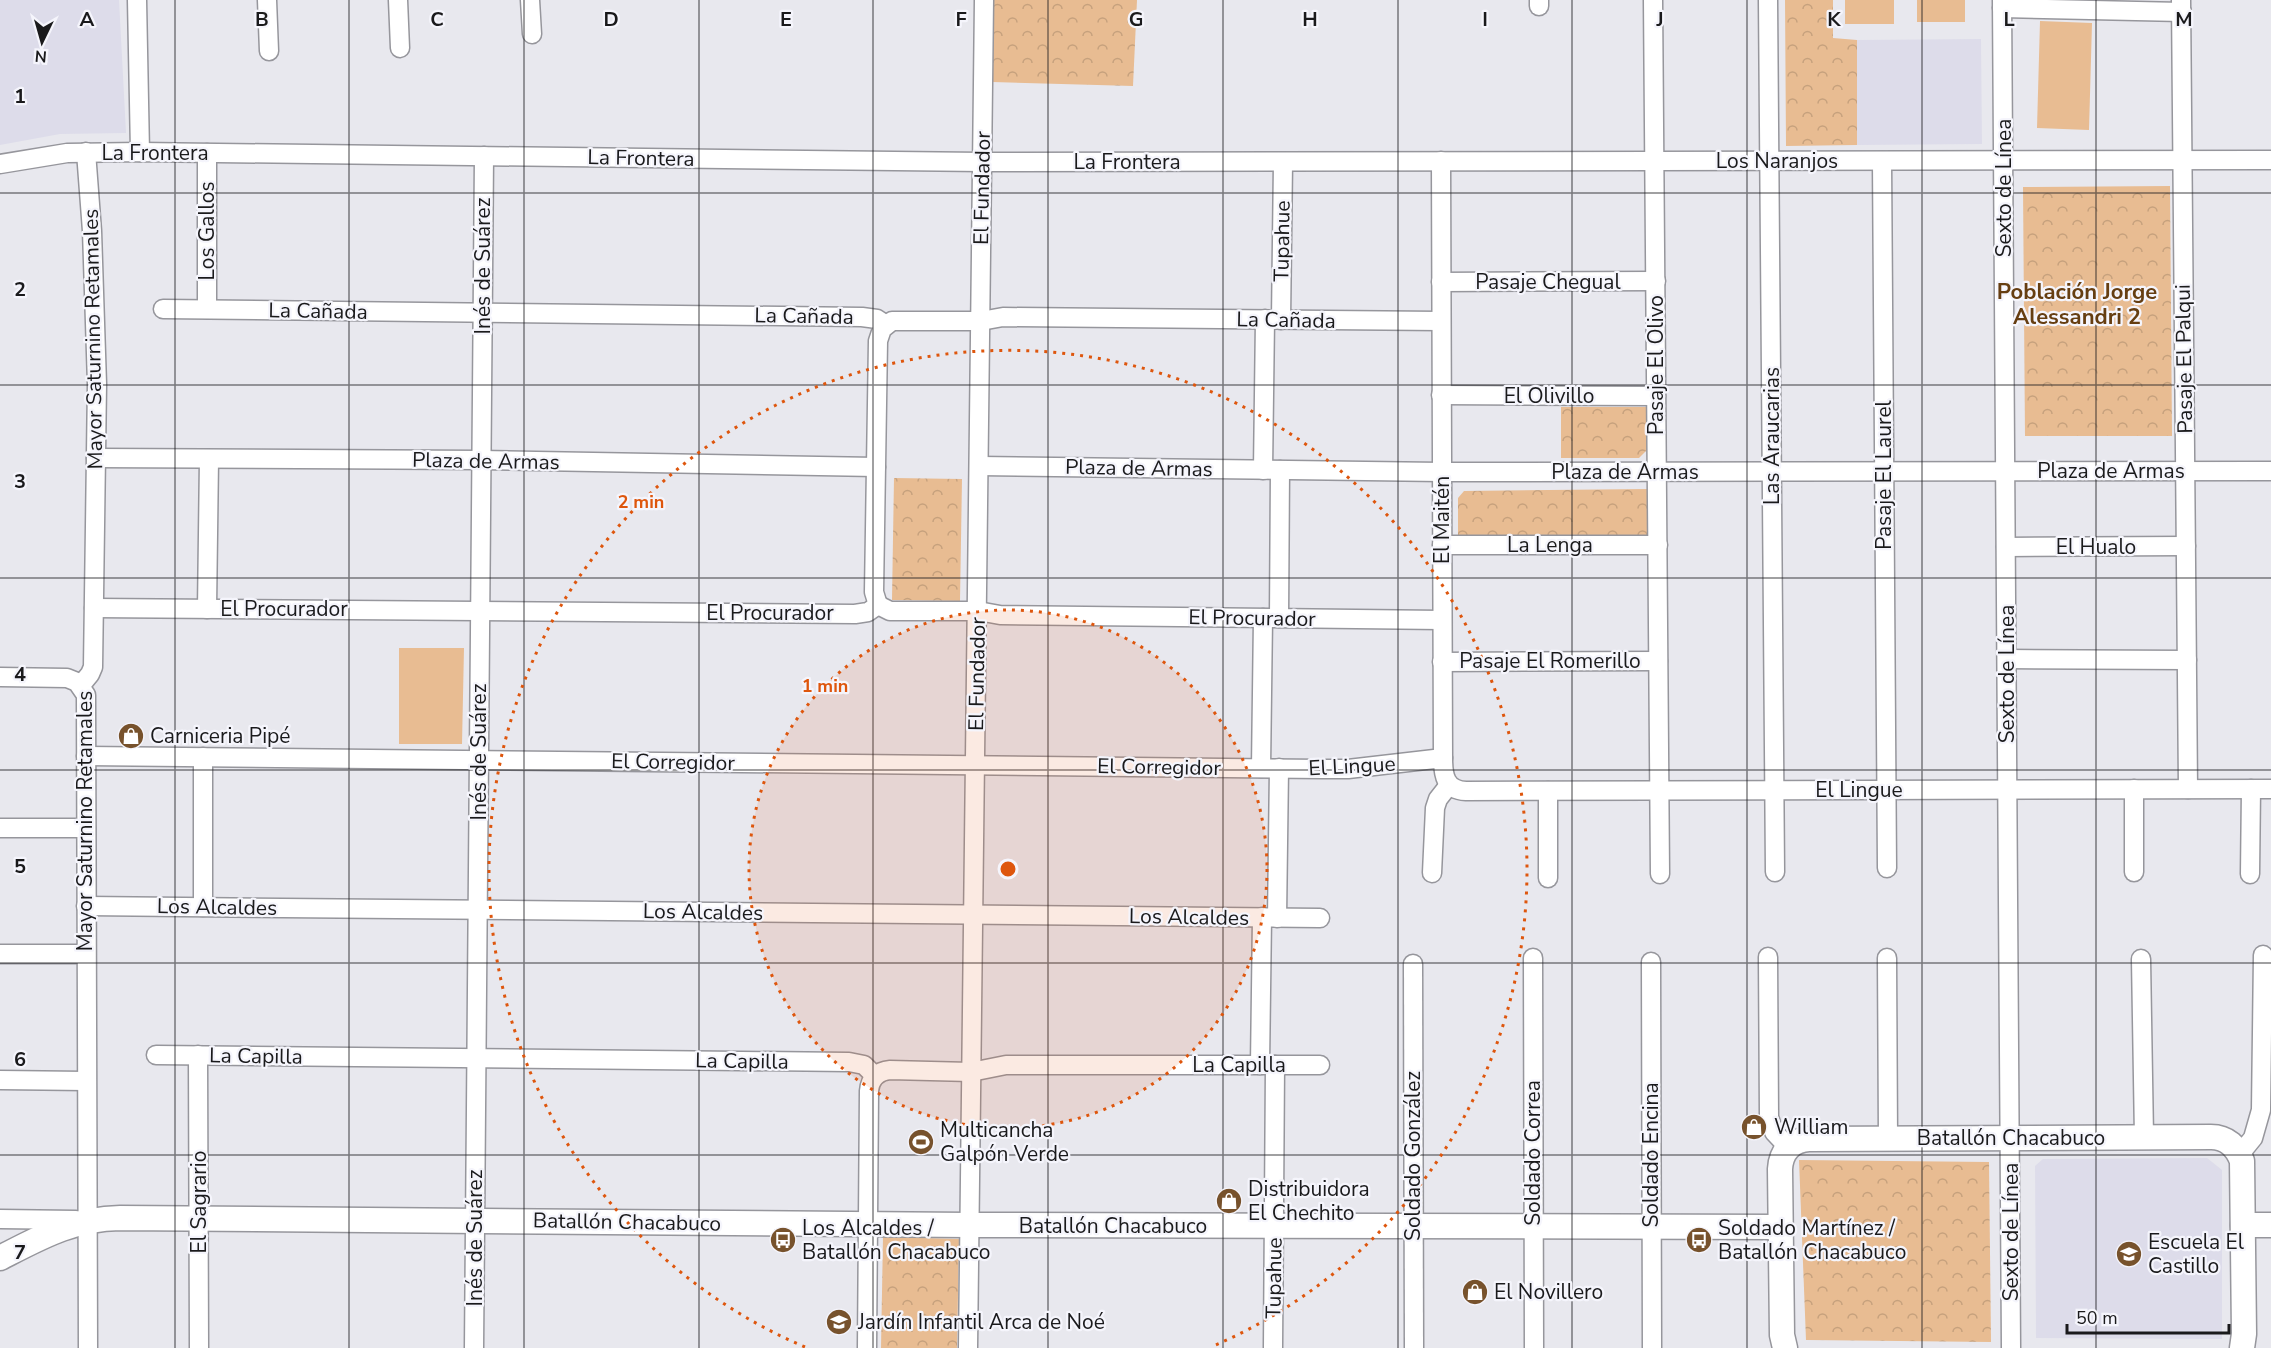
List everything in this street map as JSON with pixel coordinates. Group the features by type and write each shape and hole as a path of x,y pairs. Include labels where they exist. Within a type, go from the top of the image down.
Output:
{"street":[{"path":"137,0 140,152"},
{"path":"267,0 269,51"},
{"path":"398,0 400,48"},
{"path":"530,0 532,34"},
{"name":"El Fundador","path":"968,1348 984,0"},
{"name":"Pasaje El Olivo","path":"1653,0 1660,874"},
{"name":"Las Araucarias","path":"1768,0 1775,872"},
{"path":"2002,4 2181,6"},
{"name":"Sexto de Línea","path":"2002,4 2011,1348"},
{"name":"Pasaje El Palqui","path":"2181,6 2188,789"},
{"name":"La Frontera","path":"0,164 49,155 86,152 983,162 1283,162"},
{"name":"Mayor Saturnino Retamales","path":"85,1346 89,1261 86,1221 86,695 81,685 90,675 93,667 96,458 95,309 86,152"},
{"name":"Los Gallos","path":"207,153 207,309"},
{"name":"Inés de Suárez","path":"474,1348 484,156"},
{"name":"Los Naranjos","path":"1283,162 2271,160"},
{"name":"El Maitén","path":"1441,161 1443,775 1449,785"},
{"name":"Pasaje El Laurel","path":"1882,161 1887,868"},
{"name":"Tupahue","path":"1273,1348 1274,1226 1268,1065 1273,320 1283,162"},
{"name":"Pasaje Chegual","path":"1441,282 1656,281"},
{"name":"La Cañada","path":"163,309 862,316 877,319 886,325 900,320 981,321 1003,317 1441,321"},
{"path":"878,605 874,592 878,341 886,325"},
{"name":"El Olivillo","path":"1441,395 1656,396"},
{"name":"Plaza de Armas","path":"96,458 482,460 876,467"},
{"path":"207,609 209,459"},
{"name":"Plaza de Armas","path":"979,466 1442,472 2271,471"},
{"name":"La Lenga","path":"1442,545 1658,545"},
{"name":"El Hualo","path":"2006,547 2186,546"},
{"name":"El Procurador","path":"94,608 855,614 868,612 878,605 890,611 978,611 1000,615 1442,620"},
{"path":"2007,659 2187,660"},
{"name":"Pasaje El Romerillo","path":"1442,662 1658,661"},
{"path":"0,677 67,678 81,685"},
{"name":"El Corregidor","path":"86,756 1270,768"},
{"path":"203,757 203,907"},
{"name":"El Lingue","path":"1270,768 1348,769 1443,758"},
{"path":"1432,873 1435,808 1449,785"},
{"name":"El Lingue","path":"1449,785 1460,791 2271,789"},
{"path":"2134,789 2134,872"},
{"path":"2250,874 2251,789"},
{"path":"1548,791 1548,878"},
{"path":"0,828 86,828"},
{"name":"Los Alcaldes","path":"86,906 1320,918"},
{"path":"0,954 86,954"},
{"path":"2242,1348 2244,1334 2243,1226 2240,1154 2253,1138 2261,1110 2263,955"},
{"path":"1767,957 1769,1117 1774,1132 1788,1147 1780,1161 1782,1335 1785,1348"},
{"name":"Soldado Correa","path":"1533,958 1534,1348"},
{"path":"1887,958 1888,1138"},
{"path":"2141,959 2144,1137"},
{"name":"Soldado Encina","path":"1651,962 1652,1348"},
{"name":"Soldado González","path":"1413,964 1414,1348"},
{"name":"La Capilla","path":"156,1055 849,1062 864,1065 875,1076 879,1072 891,1070 971,1072 1006,1065 1320,1065"},
{"name":"El Sagrario","path":"198,1055 199,1348"},
{"path":"867,1348 869,1085 875,1076"},
{"path":"0,1080 86,1081"},
{"name":"Batallón Chacabuco","path":"1788,1147 1801,1139 2218,1137 2231,1143 2240,1154"},
{"name":"Batallón Chacabuco","path":"0,1258 59,1229 103,1218 969,1225 1781,1227"},
{"name":"Batallón Chacabuco","path":"0,1219 86,1221"},
{"path":"2243,1226 2271,1225"}],"shaded area":[{"path":"0,0 119,0 126,133 60,134 0,145"},
{"path":"1981,39 1982,144 1857,145 1857,40"},
{"name":"Escuela El Castillo","path":"2207,1158 2222,1170 2222,1339 2036,1338 2035,1166 2043,1159"}],"green space":[{"path":"993,0 1137,0 1133,86 992,82"},
{"path":"1785,0 1833,0 1833,38 1857,40 1857,145 1786,146"},
{"path":"1845,0 1894,0 1894,24 1845,24"},
{"path":"1917,0 1965,0 1965,22 1917,22"},
{"path":"2040,21 2092,23 2089,130 2037,128"},
{"path":"2170,186 2172,436 2025,436 2023,187"},
{"path":"1561,407 1648,407 1648,449 1639,458 1561,458"},
{"path":"894,478 962,479 960,601 892,600"},
{"path":"1649,489 1648,536 1458,537 1458,498 1464,491"},
{"path":"399,648 464,648 462,744 399,744"},
{"path":"1799,1160 1989,1162 1991,1342 1806,1340"},
{"path":"883,1237 959,1239 957,1348 881,1348"}],"place":[{"name":"Carniceria Pipé","path":"131,736"},
{"name":"William","path":"1754,1127"},
{"name":"Multicancha Galpón Verde","path":"921,1142"},
{"name":"Distribuidora El Chechito","path":"1229,1201"},
{"name":"Los Alcaldes / Batallón Chacabuco","path":"783,1240"},
{"name":"Soldado Martínez / Batallón Chacabuco","path":"1699,1240"},
{"name":"Escuela El Castillo","path":"2129,1254"},
{"name":"El Novillero","path":"1475,1292"},
{"name":"Jardín Infantil Arca de Noé","path":"839,1322"}],"district":[{"name":"Población Jorge Alessandri 2","path":"2077,304"}]}
